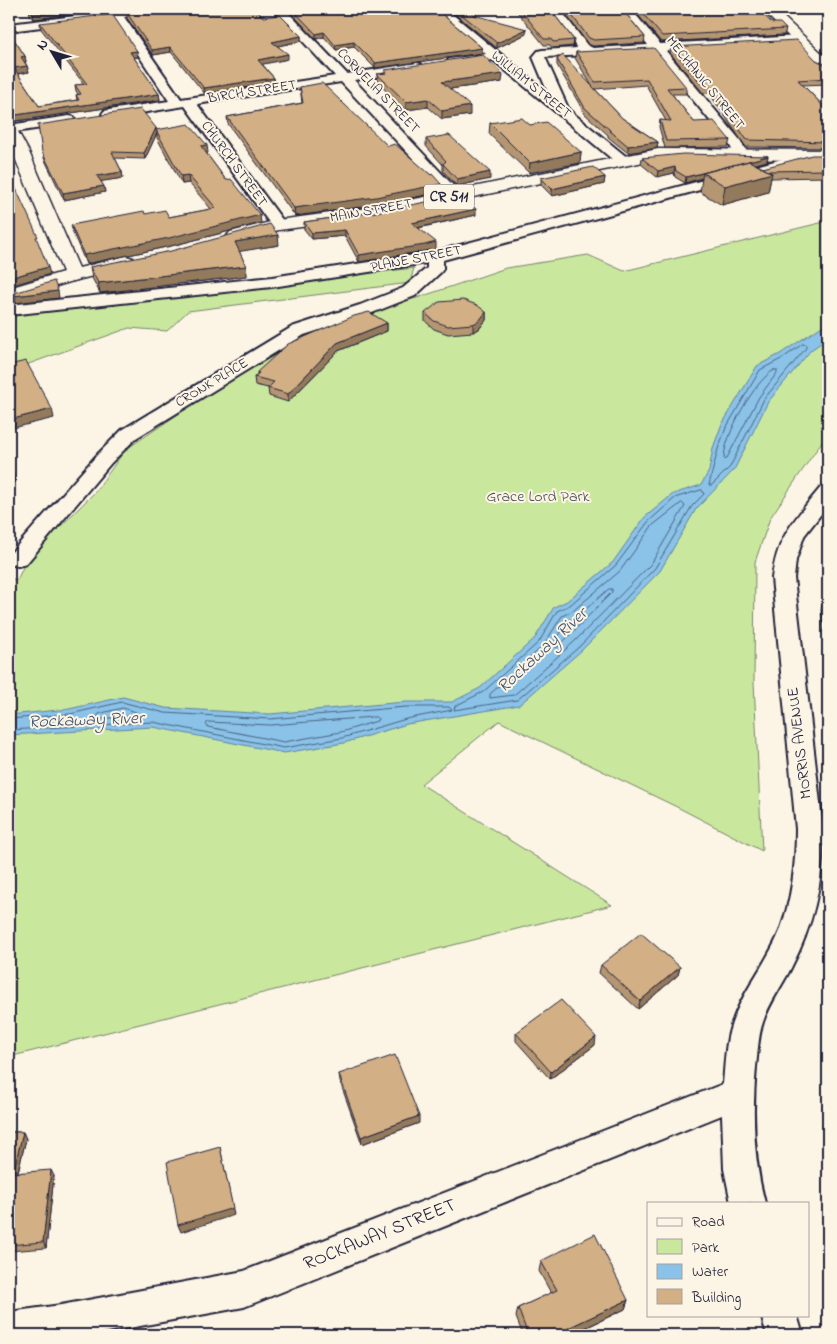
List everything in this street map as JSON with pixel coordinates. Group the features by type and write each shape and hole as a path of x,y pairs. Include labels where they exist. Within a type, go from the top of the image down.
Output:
{"main road":[{"path":"768,9 828,67"},
{"path":"9,129 21,152 74,275"},
{"name":"MAIN STREET","path":"220,240 278,225 376,212 669,153 820,155"},
{"path":"9,294 105,266 140,259"}],"street":[{"path":"9,28 115,11 159,9"},
{"name":"CORNELIA STREET","path":"279,9 455,196"},
{"name":"WILLIAM STREET","path":"439,9 624,161"},
{"path":"554,9 583,48 591,51"},
{"name":"MECHANIC STREET","path":"625,9 735,143 741,154"},
{"name":"CHURCH STREET","path":"115,11 183,103 278,225"},
{"path":"563,111 539,57 540,55 548,53 799,40"},
{"name":"BIRCH STREET","path":"9,129 496,56"},
{"name":"PLANE STREET","path":"9,310 272,282 435,257 820,155"},
{"name":"CRONK PLACE","path":"18,560 82,483 129,434 298,331 366,309 409,292 434,269 435,257"},
{"name":"MORRIS AVENUE","path":"748,1202 739,1148 738,1094 744,1034 749,1018 786,949 806,884 811,851 809,810 804,788 784,578 785,560 794,535 828,491"},
{"name":"ROCKAWAY STREET","path":"9,1330 60,1323 244,1289 738,1094"},
{"path":"779,1316 785,1335"}],"green space":[{"name":"Grace Lord Park","path":"828,221 828,422 823,440 770,518 755,562 754,682 762,851 681,809 499,721 421,784 612,905 9,1057 9,578 17,580 26,561 95,492 125,450 267,354 348,318 420,297 506,268 588,255 624,271"},
{"path":"414,268 410,283 188,311 167,331 129,328 9,371 9,315"}],"water":[{"name":"Rockaway River","path":"828,322 828,338 811,350 768,402 734,470 696,509 660,571 582,650 519,705 407,724 344,743 284,753 153,727 9,735 9,715 69,709 123,697 165,708 270,714 405,702 452,702 480,688 535,638 554,607 567,601 613,562 644,518 673,494 701,485 709,471 713,448 721,426 757,366 780,354"}],"building":[{"path":"77,9 33,14 29,10"},
{"path":"159,9 255,9 263,17 280,15 301,36 272,42 288,54 258,60 274,78 204,88 170,47 152,50 127,13"},
{"path":"308,9 436,9 482,48 375,63 354,42 335,45 324,32 316,34 296,13 311,11"},
{"path":"455,9 469,9 474,15 527,29 497,43"},
{"path":"520,9 550,9 574,40 553,42 551,39 544,39"},
{"path":"567,9 622,9 645,37 594,40 589,38"},
{"path":"639,9 664,9 665,11 757,9 772,23 780,23 786,29 662,36"},
{"path":"112,14 137,51 130,52 159,94 9,116 9,32 25,56 21,57 27,66 14,68 39,106 79,100 76,95 81,94 75,85 87,84 40,23"},
{"path":"797,40 816,60 828,66 828,78 798,80 828,111 828,142 747,140 710,87 704,87 671,47"},
{"path":"654,48 686,87 667,88 694,122 714,121 730,140 666,141 660,120 671,121 647,79 595,82 576,52"},
{"path":"483,55 503,74 442,82 470,106 442,111 428,99 406,102 377,74 387,73 385,70"},
{"path":"563,55 622,118 658,142 628,146 609,130 585,108 557,59"},
{"path":"322,83 388,146 395,144 432,174 441,184 376,197 294,208 227,117 303,103 300,87"},
{"path":"141,109 156,128 144,153 112,152 122,172 97,176 104,186 63,193 42,152 38,125"},
{"path":"522,118 530,125 546,122 581,152 530,163 490,123"},
{"path":"189,124 207,145 201,146 226,180 231,179 260,215 169,238 84,255 71,225 144,211 145,214 165,210 169,217 216,208 188,175 181,176 156,130"},
{"path":"449,135 490,172 457,179 443,164 446,161 426,139"},
{"path":"683,154 768,156 686,177 676,171 675,167 658,171 642,158"},
{"path":"812,155 828,155 828,170 768,171 763,168"},
{"path":"749,161 772,173 725,186 703,173"},
{"path":"593,167 605,177 552,189 541,178"},
{"path":"9,180 12,180 38,237 36,237 48,267 9,278"},
{"path":"461,195 476,209 412,223 436,242 425,245 359,255 345,230 312,233 304,222 376,212"},
{"path":"270,224 278,235 235,242 246,266 98,283 90,267 171,251"},
{"path":"54,281 58,291 13,296 11,294"},
{"path":"463,300 477,305 486,312 479,321 473,324 448,326 434,321 425,313 439,302"},
{"path":"369,312 387,323 337,343 288,394 268,388 274,382 254,377 288,344 354,316"},
{"path":"26,361 52,409 9,420 9,365"},
{"path":"825,596 828,597 828,625"},
{"path":"641,933 680,967 640,1001 601,965"},
{"path":"561,1000 596,1037 551,1072 516,1033"},
{"path":"395,1055 419,1116 361,1137 339,1074"},
{"path":"9,1132 23,1132 13,1173 51,1170 43,1242 9,1245"},
{"path":"220,1147 233,1208 178,1225 167,1162"},
{"path":"595,1234 628,1300 568,1328 571,1335 528,1335 518,1308 557,1290 541,1261"},
{"path":"474,1331 476,1335 468,1335"}]}
